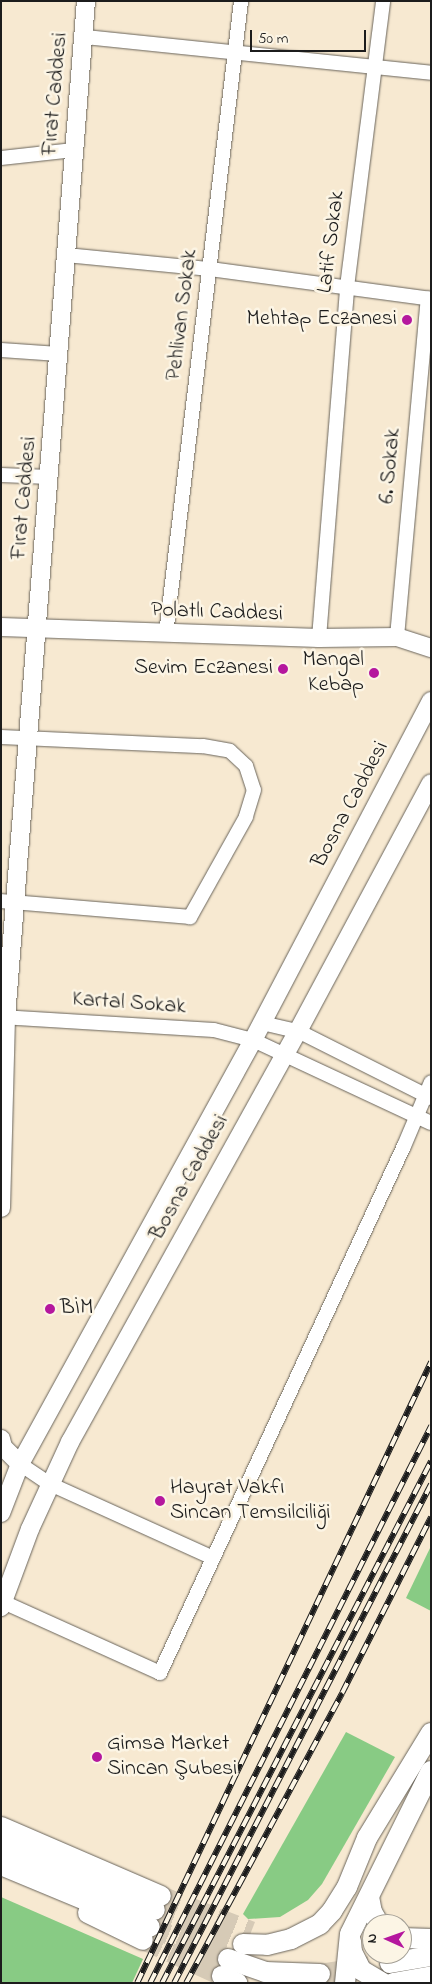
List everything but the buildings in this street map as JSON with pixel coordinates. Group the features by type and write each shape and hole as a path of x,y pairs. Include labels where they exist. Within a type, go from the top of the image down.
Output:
{"main road":[{"path":"247,1938 267,1945 291,1939 320,1924 347,1886 367,1838 431,1733"},
{"path":"345,1983 350,1934 431,1771"},
{"path":"1,1827 152,1918"},
{"path":"1,1847 152,1918"},
{"path":"1,1866 52,1887 89,1914 152,1918"},
{"path":"1,1871 23,1875"},
{"path":"369,1897 373,1914"},
{"path":"350,1934 352,1952 361,1970 383,1983"},
{"path":"412,1938 431,1939"},
{"path":"412,1959 431,1956"},
{"path":"229,1973 320,1974"},
{"path":"393,1983 431,1976"}],"street":[{"name":"Fırat Caddesi","path":"1,1208 8,902 30,736 74,150 85,37 86,1"},
{"name":"Pehlivan Sokak","path":"166,634 241,1"},
{"name":"Latif Sokak","path":"319,638 347,287 383,1"},
{"path":"85,37 235,50 376,65 431,73"},
{"path":"1,158 74,150"},
{"path":"66,255 210,269 429,299"},
{"name":"6. Sokak","path":"396,637 429,299"},
{"path":"1,350 59,354"},
{"path":"1,475 49,477"},
{"name":"Polatlı Caddesi","path":"1,626 166,634 319,638 396,637 431,648"},
{"path":"396,637 431,634"},
{"name":"Bosna Caddesi","path":"1,1513 20,1464 253,1040 431,701"},
{"path":"1,737 30,736 202,746 230,751 246,766 254,790 246,816 190,917 8,902"},
{"name":"Bosna Caddesi","path":"2,1605 50,1484 70,1442 282,1056 298,1031 431,782"},
{"name":"Kartal Sokak","path":"4,1017 214,1030 253,1040 282,1056 431,1123"},
{"path":"262,1023 298,1031 428,1097"},
{"path":"2,1605 160,1673 417,1117 428,1097 431,1082"},
{"path":"2,1444 20,1464 50,1484 213,1558"}],"green space":[{"path":"431,1546 431,1611 406,1598"},
{"path":"346,1732 395,1757 322,1884 308,1900 280,1917 248,1919 243,1914"},
{"path":"1,1897 143,1959 132,1983 1,1983"}],"tunnel":[{"path":"161,1896 251,1931"},
{"path":"155,1910 243,1944"},
{"path":"150,1927 228,1959"},
{"path":"143,1940 222,1976"},
{"path":"320,1974 384,1964"}],"railway":[{"path":"137,1983 431,1362"},
{"path":"150,1983 431,1426"},
{"path":"162,1983 431,1461"},
{"path":"174,1983 431,1484"},
{"path":"186,1983 342,1693 431,1517"}],"place":[{"name":"Mehtap Eczanesi","path":"407,320"},
{"name":"Sevim Eczanesi","path":"283,669"},
{"name":"Mangal Kebap","path":"374,673"},
{"name":"BİM","path":"50,1309"},
{"name":"Hayrat Vakfı Sincan Temsilciliği","path":"160,1501"},
{"name":"Gimsa Market Sincan Şubesi","path":"97,1757"}]}
